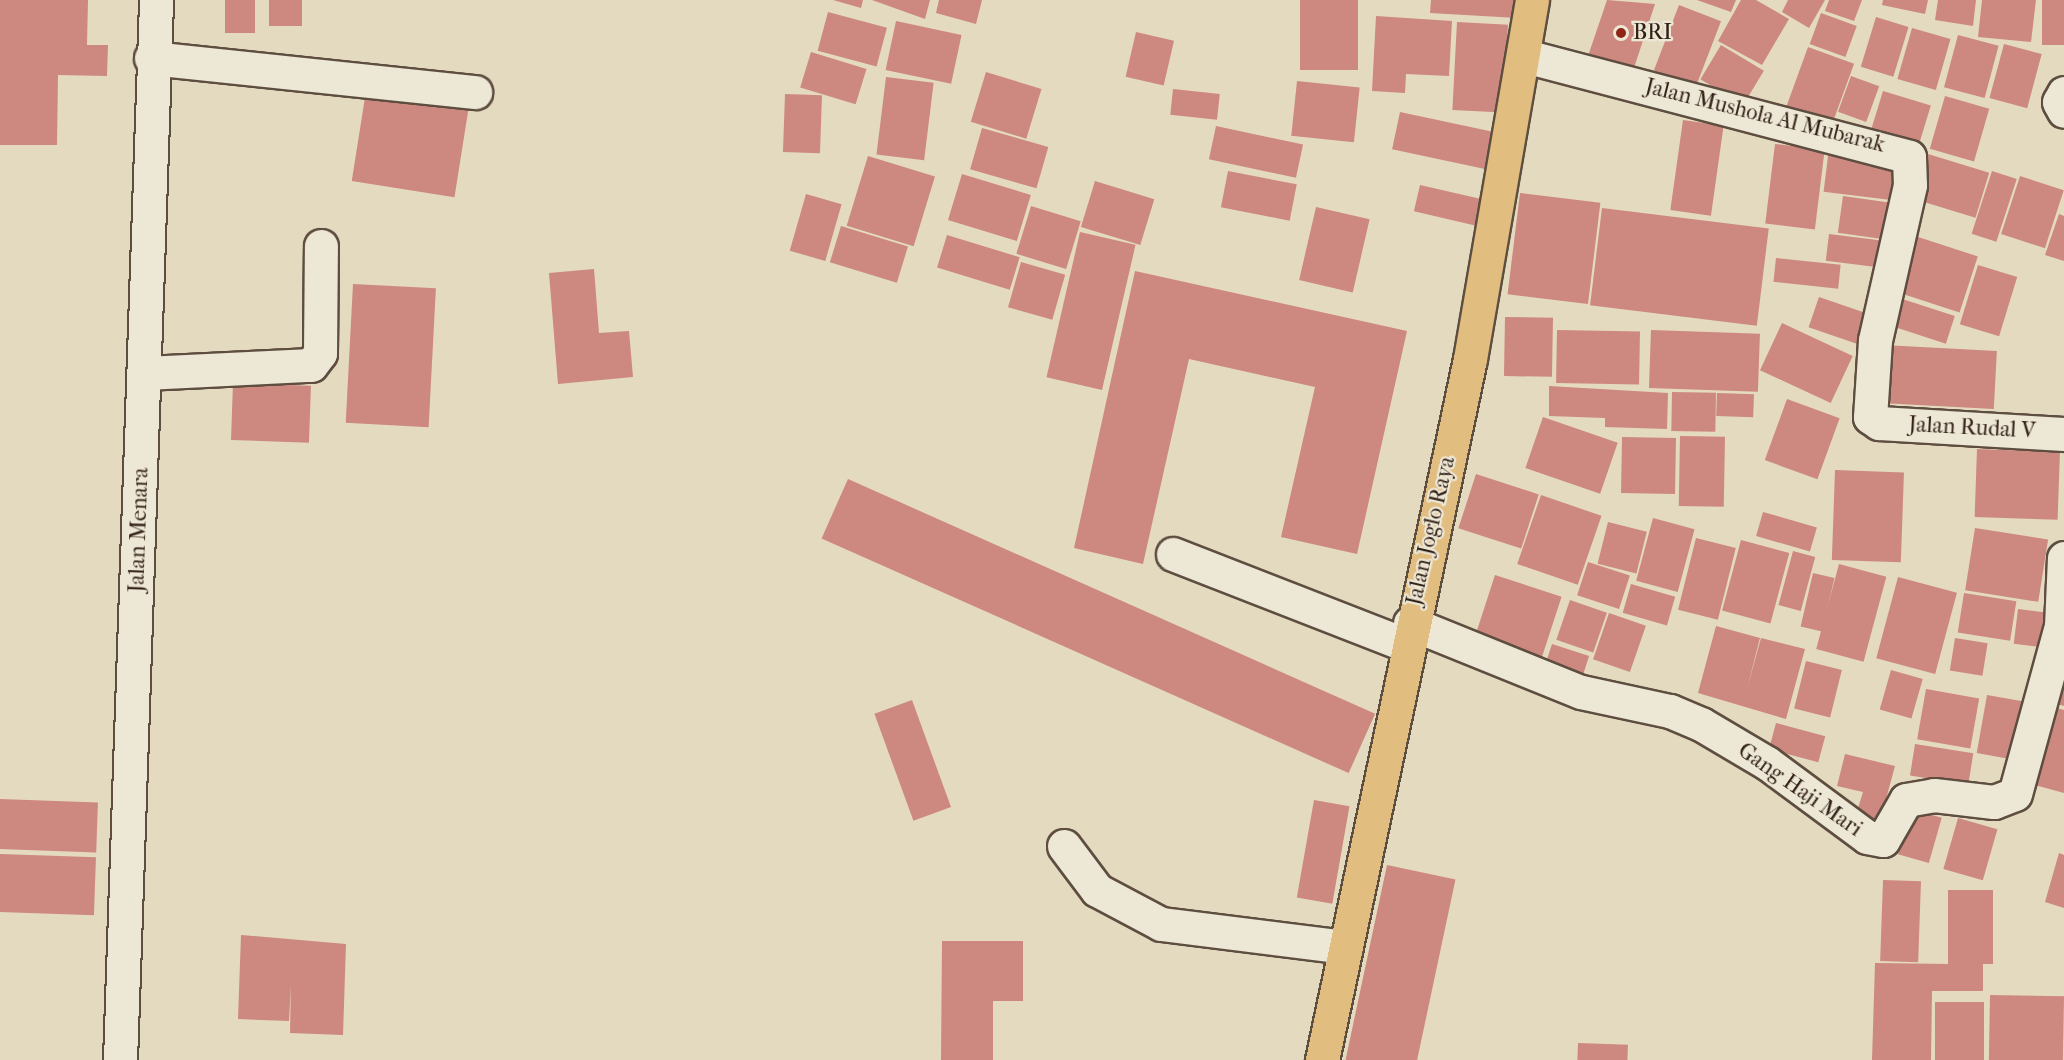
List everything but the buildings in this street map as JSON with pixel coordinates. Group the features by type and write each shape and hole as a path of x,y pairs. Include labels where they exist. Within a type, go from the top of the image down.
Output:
{"main road":[{"name":"Jalan Joglo Raya","path":"1322,1060 1408,634 1470,359 1526,56 1532,0"}],"street":[{"name":"Jalan Menara","path":"120,1060 145,373 151,58 156,0"},
{"name":"Jalan Mushola Al Mubarak","path":"1526,56 1909,157 1910,185 1875,340 1867,407 1872,421 1879,423"},
{"path":"151,58 475,92"},
{"path":"2064,93 2059,102 2064,111"},
{"path":"145,373 311,365 320,353 321,246"},
{"name":"Jalan Rudal V","path":"1879,423 2064,434"},
{"path":"1173,554 1408,634"},
{"name":"Gang Haji Mari","path":"1408,634 1581,692 1670,711 1701,724 1776,769 1867,837 1883,840 1906,800 1934,795 1994,802 2014,794 2063,626 2064,558"},
{"path":"1064,846 1097,890 1161,924 1346,946"}],"place":[{"name":"BRI","path":"1621,33"}]}
